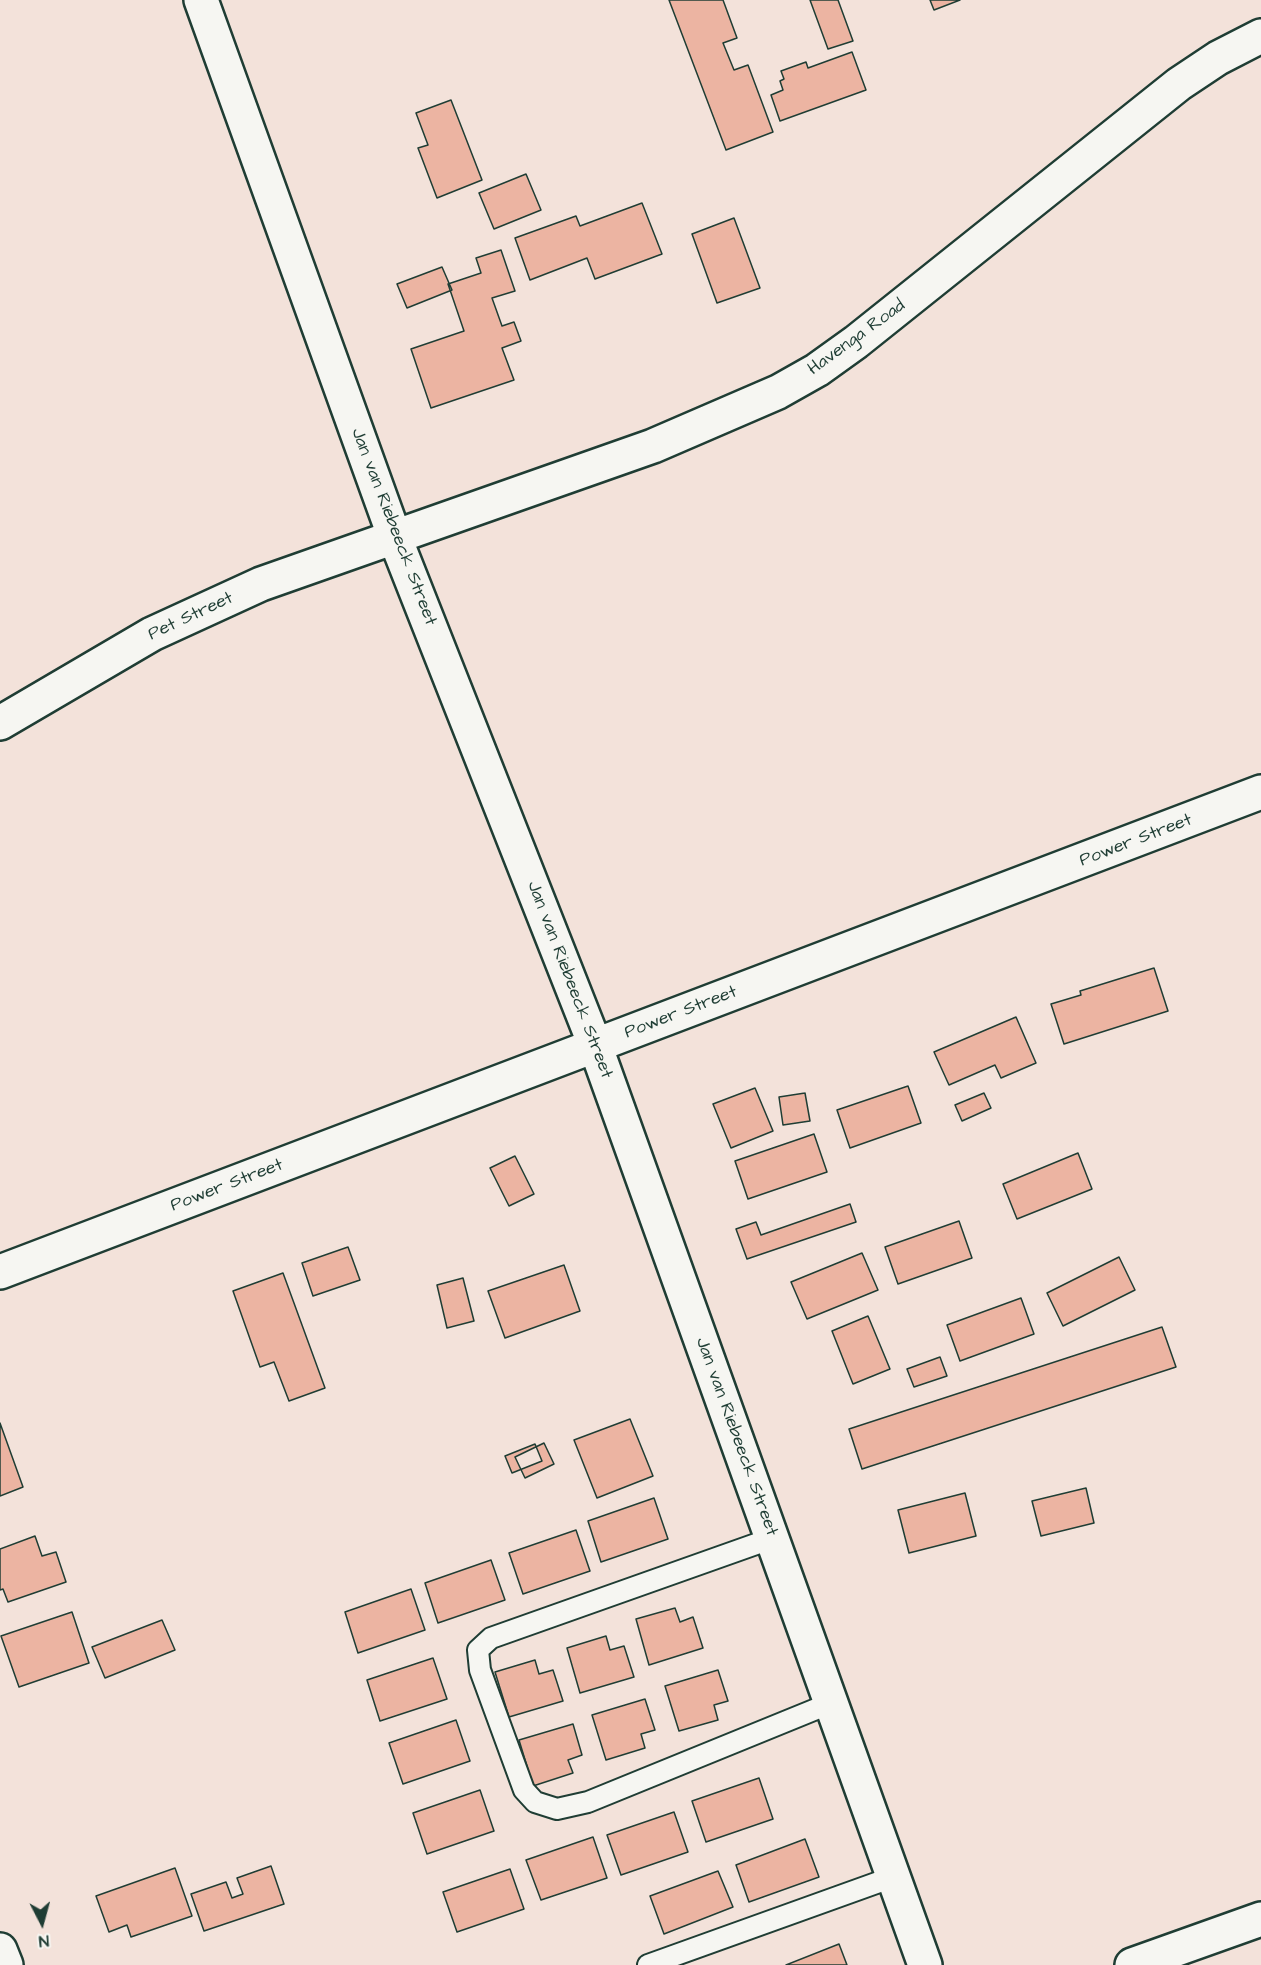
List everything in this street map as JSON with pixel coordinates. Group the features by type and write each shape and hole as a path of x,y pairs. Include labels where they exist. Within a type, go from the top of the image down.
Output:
{"main road":[{"name":"Jan van Riebeeck Street","path":"201,0 395,538 595,1045 925,1965"},
{"name":"Havenga Road","path":"395,538 653,446 778,392 817,370 998,230 1179,84 1218,58 1261,36"},
{"name":"Pet Street","path":"0,723 152,634 261,584 395,538"},
{"name":"Power Street","path":"0,1272 1261,792"},
{"path":"1132,1965 1261,1919"},
{"path":"0,1950 6,1965"}],"lane":[{"path":"773,1538 491,1638 478,1650 480,1670 524,1790 535,1802 557,1809 588,1802 831,1703"},
{"path":"648,1965 893,1877"}],"building":[{"path":"669,0 723,0 737,38 723,43 734,70 748,65 773,132 726,150"},
{"path":"810,0 838,0 853,41 828,49"},
{"path":"930,0 960,0 934,10"},
{"path":"852,52 866,90 780,121 771,95 783,90 780,81 784,79 781,71 806,62 808,68"},
{"path":"451,100 482,180 437,198 418,148 428,145 416,113"},
{"path":"526,174 541,210 494,229 479,193"},
{"path":"642,203 662,254 595,279 587,258 530,280 515,238 576,216 580,226"},
{"path":"734,218 760,288 717,303 692,234"},
{"path":"501,250 515,291 492,298 502,326 514,322 521,341 502,348 514,380 431,408 411,349 464,331 448,284 481,273 476,258"},
{"path":"442,267 452,290 407,308 397,284"},
{"path":"1154,968 1168,1011 1064,1044 1051,1004 1081,995 1080,991"},
{"path":"1016,1017 1036,1063 1001,1078 995,1065 949,1085 934,1052"},
{"path":"908,1086 921,1123 850,1148 837,1110"},
{"path":"755,1088 773,1131 731,1148 713,1104"},
{"path":"805,1093 810,1121 783,1125 779,1097"},
{"path":"984,1093 991,1108 962,1121 955,1105"},
{"path":"814,1134 827,1172 748,1199 735,1161"},
{"path":"1078,1153 1092,1189 1017,1219 1003,1184"},
{"path":"515,1156 534,1194 509,1206 490,1168"},
{"path":"850,1204 856,1222 747,1259 736,1229 756,1222 761,1235"},
{"path":"959,1221 972,1258 898,1284 885,1247"},
{"path":"348,1247 360,1280 313,1296 302,1263"},
{"path":"862,1253 878,1290 807,1319 791,1282"},
{"path":"1119,1257 1135,1290 1063,1326 1047,1293"},
{"path":"564,1265 580,1311 505,1338 488,1291"},
{"path":"283,1273 325,1388 289,1401 274,1362 260,1367 233,1291"},
{"path":"463,1278 474,1321 447,1328 437,1285"},
{"path":"1021,1298 1034,1334 960,1361 947,1325"},
{"path":"868,1316 890,1369 853,1384 832,1331"},
{"path":"1162,1327 1176,1367 862,1469 849,1429"},
{"path":"940,1357 947,1376 914,1387 907,1369"},
{"path":"630,1419 653,1476 597,1498 574,1440"},
{"path":"0,1423 23,1487 0,1496"},
{"path":"544,1443 554,1464 525,1478 515,1457"},
{"path":"535,1444 542,1461 512,1473 505,1456"},
{"path":"1086,1488 1094,1523 1041,1536 1032,1501"},
{"path":"965,1493 976,1536 909,1553 898,1510"},
{"path":"654,1498 668,1539 601,1562 588,1521"},
{"path":"576,1530 590,1571 523,1594 509,1553"},
{"path":"35,1536 42,1556 56,1552 66,1582 8,1602 3,1589 0,1590 0,1549"},
{"path":"491,1560 505,1600 438,1623 425,1583"},
{"path":"411,1589 425,1630 358,1653 345,1612"},
{"path":"675,1608 680,1622 693,1617 703,1648 649,1665 636,1619"},
{"path":"72,1612 89,1663 19,1687 1,1636"},
{"path":"162,1620 175,1650 105,1678 92,1647"},
{"path":"606,1636 610,1650 624,1646 634,1677 580,1693 567,1648"},
{"path":"433,1658 447,1699 380,1721 367,1680"},
{"path":"535,1660 539,1674 553,1670 563,1701 509,1717 495,1672"},
{"path":"718,1670 728,1701 714,1705 718,1720 679,1731 665,1686"},
{"path":"645,1699 655,1730 641,1734 645,1748 606,1760 592,1715"},
{"path":"456,1720 470,1761 403,1784 389,1743"},
{"path":"573,1724 582,1755 568,1760 573,1773 533,1786 519,1740"},
{"path":"759,1778 773,1819 706,1842 692,1801"},
{"path":"480,1790 494,1831 427,1854 413,1813"},
{"path":"674,1812 688,1852 621,1875 607,1835"},
{"path":"593,1837 607,1878 541,1900 526,1860"},
{"path":"805,1839 819,1877 749,1902 736,1865"},
{"path":"271,1866 284,1904 204,1931 191,1894 226,1882 232,1898 243,1894 237,1878"},
{"path":"175,1868 192,1916 131,1937 127,1925 109,1932 96,1896"},
{"path":"510,1869 524,1909 457,1932 443,1892"},
{"path":"718,1871 733,1907 664,1934 650,1896"},
{"path":"839,1944 847,1965 786,1965"}]}
